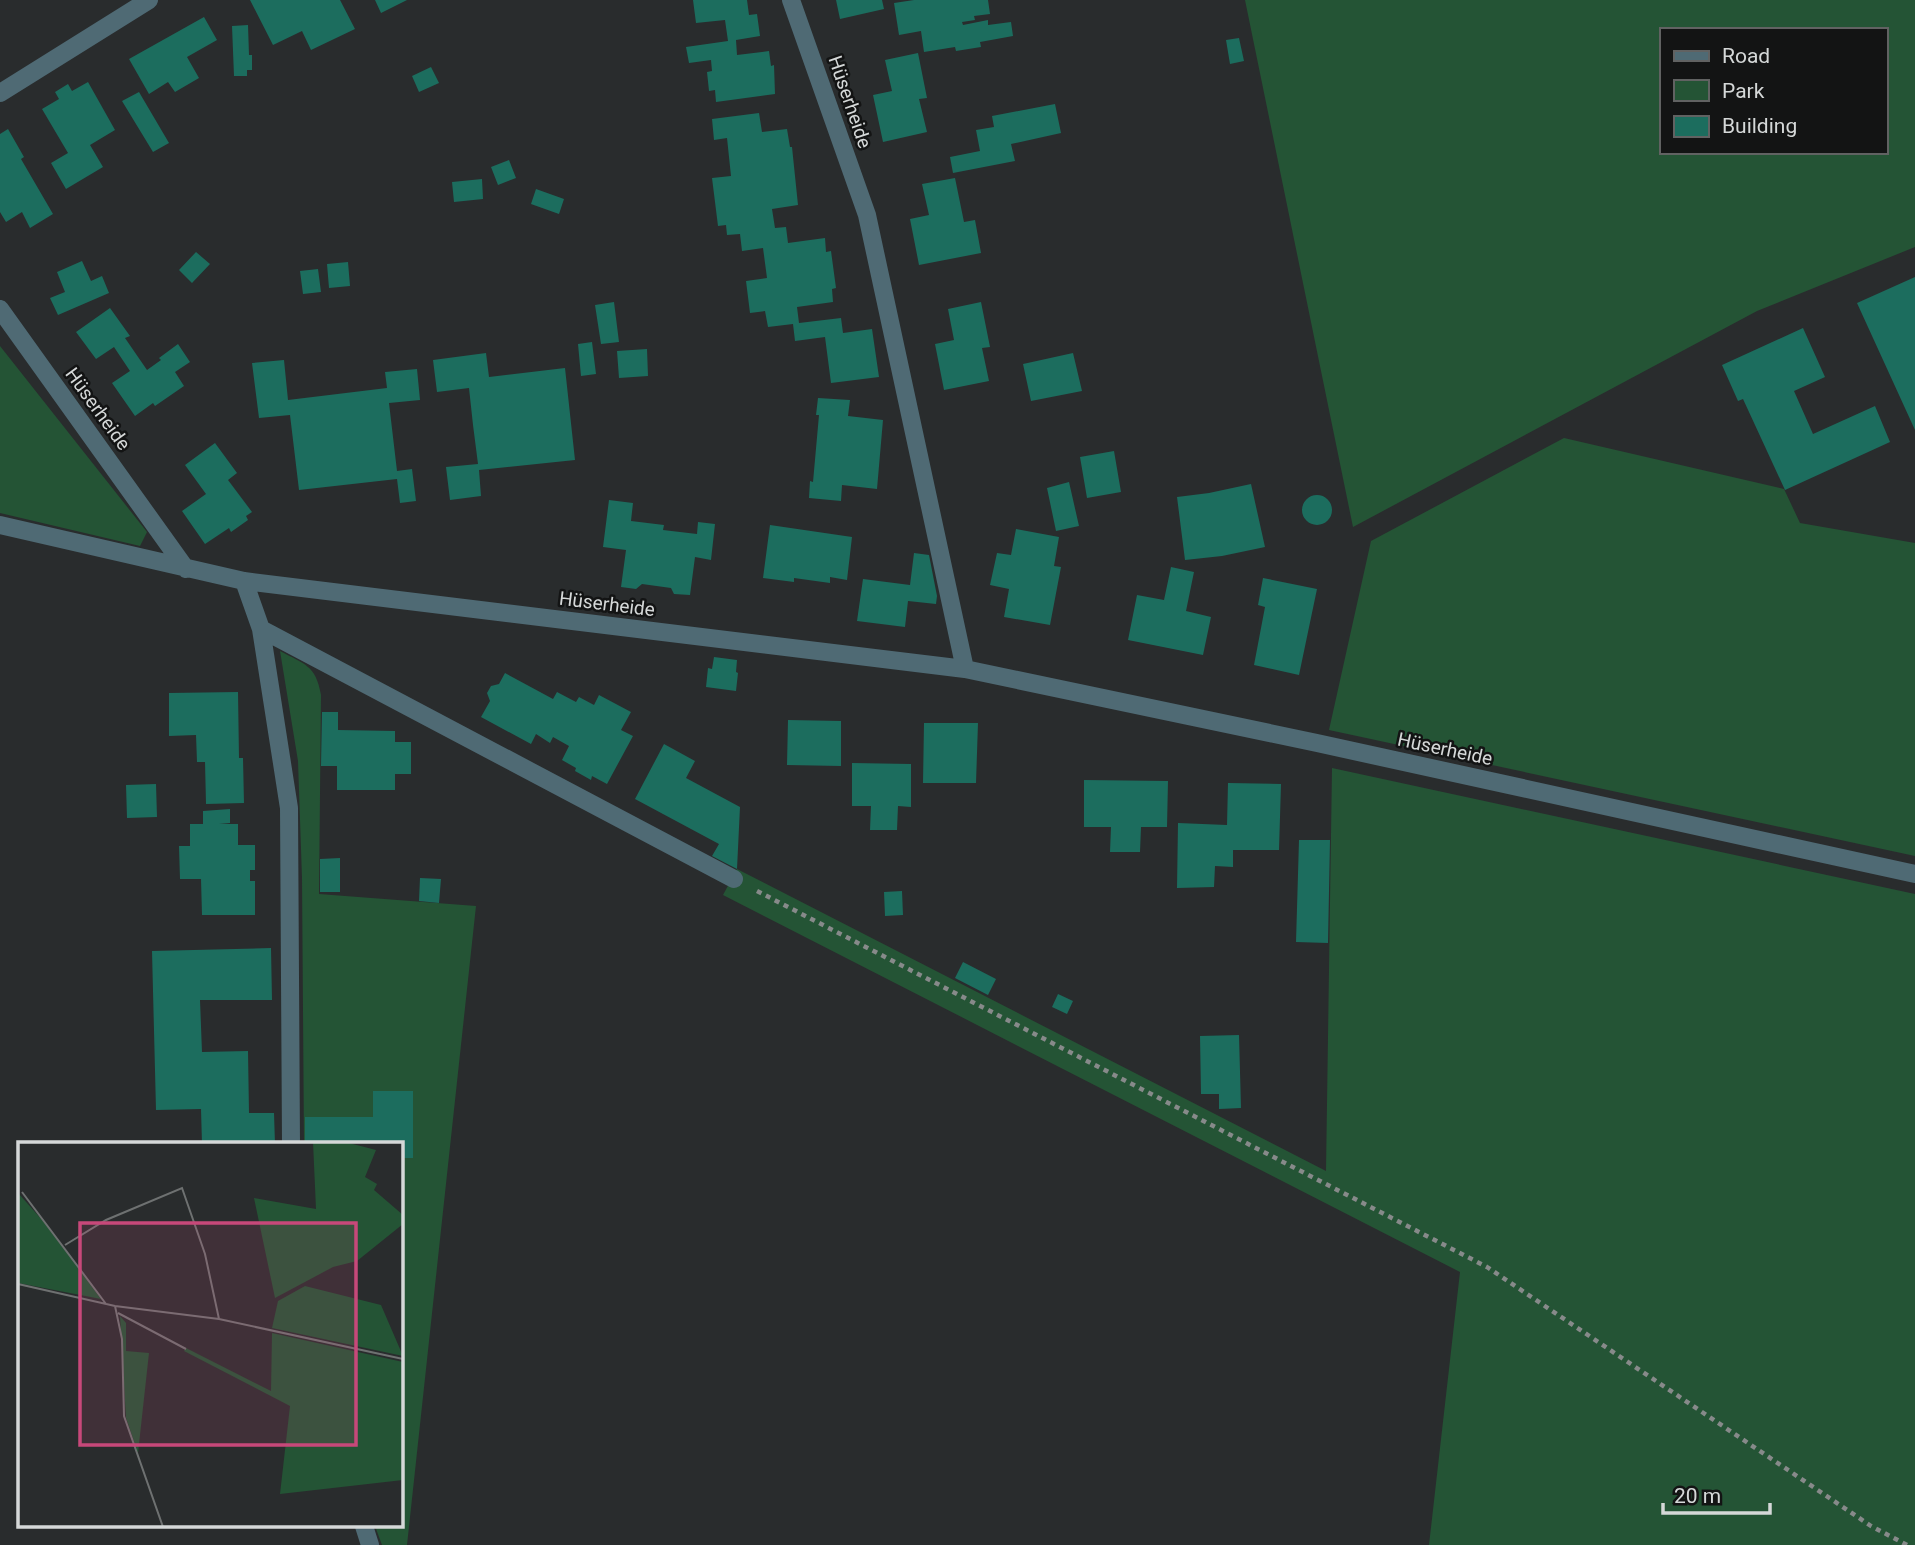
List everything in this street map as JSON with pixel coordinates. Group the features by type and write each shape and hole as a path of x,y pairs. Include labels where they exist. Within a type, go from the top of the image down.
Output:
{"street":[{"path":"0,93 149,0"},
{"name":"Hüserheide","path":"792,0 867,215 965,669"},
{"name":"Hüserheide","path":"0,309 186,569"},
{"name":"Hüserheide","path":"0,526 244,581 965,669 1915,874"},
{"path":"244,581 261,629 289,808 291,1142"},
{"path":"261,629 734,880"},
{"path":"365,1528 370,1545"}],"path":[{"path":"734,880 1487,1267 1871,1526 1906,1545"}],"green space":[{"path":"1245,0 1915,0 1915,247 1757,311 1353,527"},
{"path":"0,346 147,532 140,546 0,513"},
{"path":"1564,438 1784,489 1800,523 1915,543 1915,856 1329,730 1371,541"},
{"path":"280,651 312,671 321,695 319,894 476,906 407,1545 382,1545 376,1528 402,1528 402,1142 304,1142 302,878 298,761"},
{"path":"1332,768 1915,894 1915,1545 1429,1545 1460,1272 723,895 737,869 1326,1171"}],"building":[{"path":"250,0 340,0 355,29 311,50 302,31 273,45"},
{"path":"375,0 407,0 381,13"},
{"path":"693,0 747,0 749,15 757,14 760,36 736,40 737,55 769,51 771,66 774,65 775,94 716,102 715,90 709,91 707,72 712,71 711,60 689,63 686,47 728,41 725,20 696,23"},
{"path":"836,0 882,0 884,9 840,19"},
{"path":"914,0 988,0 990,14 974,16 975,20 962,22 963,25 988,20 988,25 1011,22 1013,36 980,42 981,47 956,51 955,47 924,52 921,31 899,35 894,3"},
{"path":"204,17 217,40 187,57 199,78 175,92 168,82 149,94 129,59"},
{"path":"248,25 252,70 247,70 247,76 234,76 232,26"},
{"path":"1239,38 1244,61 1230,64 1226,40"},
{"path":"918,53 927,98 919,99 927,132 883,142 873,95 892,91 885,60"},
{"path":"431,67 439,83 419,92 412,76"},
{"path":"88,82 115,130 90,145 103,167 66,189 51,163 68,153 42,109 59,99 55,92 68,84 72,91"},
{"path":"139,92 169,143 153,152 122,101"},
{"path":"1055,104 1061,133 1011,144 1015,161 953,173 950,157 980,151 976,130 994,127 992,116"},
{"path":"759,113 762,132 787,129 792,147 798,205 772,209 775,228 786,227 788,243 825,238 826,252 831,251 836,288 832,289 833,302 797,307 799,323 841,318 843,333 872,329 879,377 831,383 825,337 795,341 793,324 768,327 765,311 750,313 746,281 767,278 763,248 742,251 740,234 727,235 726,225 718,226 712,178 731,176 727,138 714,140 712,119"},
{"path":"8,129 24,157 21,159 53,214 30,228 22,212 6,222 0,212 0,134"},
{"path":"509,160 516,178 498,185 491,167"},
{"path":"955,178 964,222 975,220 981,253 919,265 910,219 929,215 922,184"},
{"path":"482,179 483,199 454,202 452,182"},
{"path":"536,189 564,199 559,214 531,204"},
{"path":"196,252 210,264 192,283 179,270"},
{"path":"82,261 91,281 102,276 109,293 58,315 50,298 65,292 57,272"},
{"path":"348,262 350,286 329,288 327,264"},
{"path":"318,269 321,292 303,294 300,271"},
{"path":"1915,277 1915,430 1857,303"},
{"path":"614,302 619,342 601,344 595,305"},
{"path":"981,302 990,347 982,348 989,381 944,390 935,344 954,340 948,309"},
{"path":"110,308 130,336 125,338 147,370 178,344 190,362 175,372 184,386 135,416 112,383 130,371 114,347 96,359 76,332"},
{"path":"1803,328 1825,377 1794,391 1813,434 1875,406 1890,442 1785,490 1743,399 1738,401 1722,365"},
{"path":"592,342 596,374 581,376 578,344"},
{"path":"647,349 648,376 619,378 617,351"},
{"path":"486,353 489,377 565,368 575,460 479,470 481,496 450,500 446,467 478,464 469,388 437,392 433,360"},
{"path":"1073,353 1082,391 1031,401 1023,364"},
{"path":"284,360 288,400 387,388 385,372 417,369 420,400 389,403 397,471 412,469 416,501 400,503 397,479 299,490 290,415 259,418 252,363"},
{"path":"818,398 850,400 848,416 883,420 877,489 842,485 841,501 809,498 810,481 813,482"},
{"path":"215,443 237,473 228,480 252,512 246,516 248,520 231,532 229,528 205,544 182,511 206,494 185,465"},
{"path":"1114,451 1121,492 1087,498 1080,457"},
{"path":"1069,482 1079,526 1056,531 1047,488"},
{"path":"1251,484 1265,547 1185,560 1177,497"},
{"path":"1317,495 1328,499 1332,510 1328,521 1317,525 1306,521 1302,510 1306,499"},
{"path":"609,500 633,503 631,521 664,525 663,530 697,534 698,522 715,524 711,560 695,557 690,595 674,594 671,588 642,584 636,589 621,587 626,550 603,547"},
{"path":"770,525 852,537 847,580 830,577 830,583 794,578 794,582 763,578"},
{"path":"1016,529 1059,537 1054,566 1061,567 1050,625 1004,617 1009,589 990,585 997,553 1011,555"},
{"path":"914,553 929,555 937,596 936,604 908,601 905,627 857,621 863,579 910,585"},
{"path":"1171,567 1194,572 1186,611 1211,617 1203,655 1128,640 1137,595 1164,600"},
{"path":"1263,578 1317,589 1299,675 1254,665 1265,607 1258,605"},
{"path":"714,657 737,660 736,691 706,687 708,668 712,669"},
{"path":"505,673 553,699 557,692 576,702 579,697 594,705 599,695 631,712 621,730 633,736 607,784 592,776 591,780 562,760 569,746 553,737 550,743 536,734 531,744 481,717 490,701 487,693 491,686 499,684"},
{"path":"238,692 239,758 243,758 244,803 206,804 205,762 197,762 196,735 169,736 169,693"},
{"path":"322,712 338,712 338,730 395,731 395,742 411,742 411,774 395,774 395,790 337,790 337,766 321,766"},
{"path":"788,720 841,721 841,766 787,765"},
{"path":"924,723 978,723 976,783 923,783"},
{"path":"664,744 695,761 686,778 740,807 737,869 712,856 719,844 635,799"},
{"path":"852,763 911,764 911,807 898,806 897,830 870,830 871,806 852,806"},
{"path":"1084,780 1168,781 1167,827 1141,827 1140,852 1110,852 1111,827 1084,827"},
{"path":"1228,783 1281,784 1279,850 1233,850 1233,867 1215,866 1214,887 1177,888 1178,823 1227,825"},
{"path":"156,784 157,817 127,818 126,785"},
{"path":"230,809 230,823 219,824 238,824 238,845 255,845 255,870 250,870 250,881 255,881 255,915 202,915 201,879 180,879 179,846 190,846 190,824 203,824 203,811"},
{"path":"1299,840 1330,840 1328,943 1296,942"},
{"path":"340,858 340,892 320,892 320,859"},
{"path":"420,878 441,879 439,903 419,901"},
{"path":"902,891 903,915 885,916 884,892"},
{"path":"271,948 272,1000 200,1000 202,1052 248,1051 249,1113 274,1113 275,1142 202,1142 201,1109 156,1110 152,951"},
{"path":"963,962 996,979 988,995 955,978"},
{"path":"1058,994 1073,1001 1067,1014 1052,1007"},
{"path":"1239,1035 1241,1108 1219,1109 1219,1094 1201,1094 1200,1036"},
{"path":"373,1091 413,1091 413,1158 402,1158 402,1142 305,1142 305,1117 373,1117"}]}
